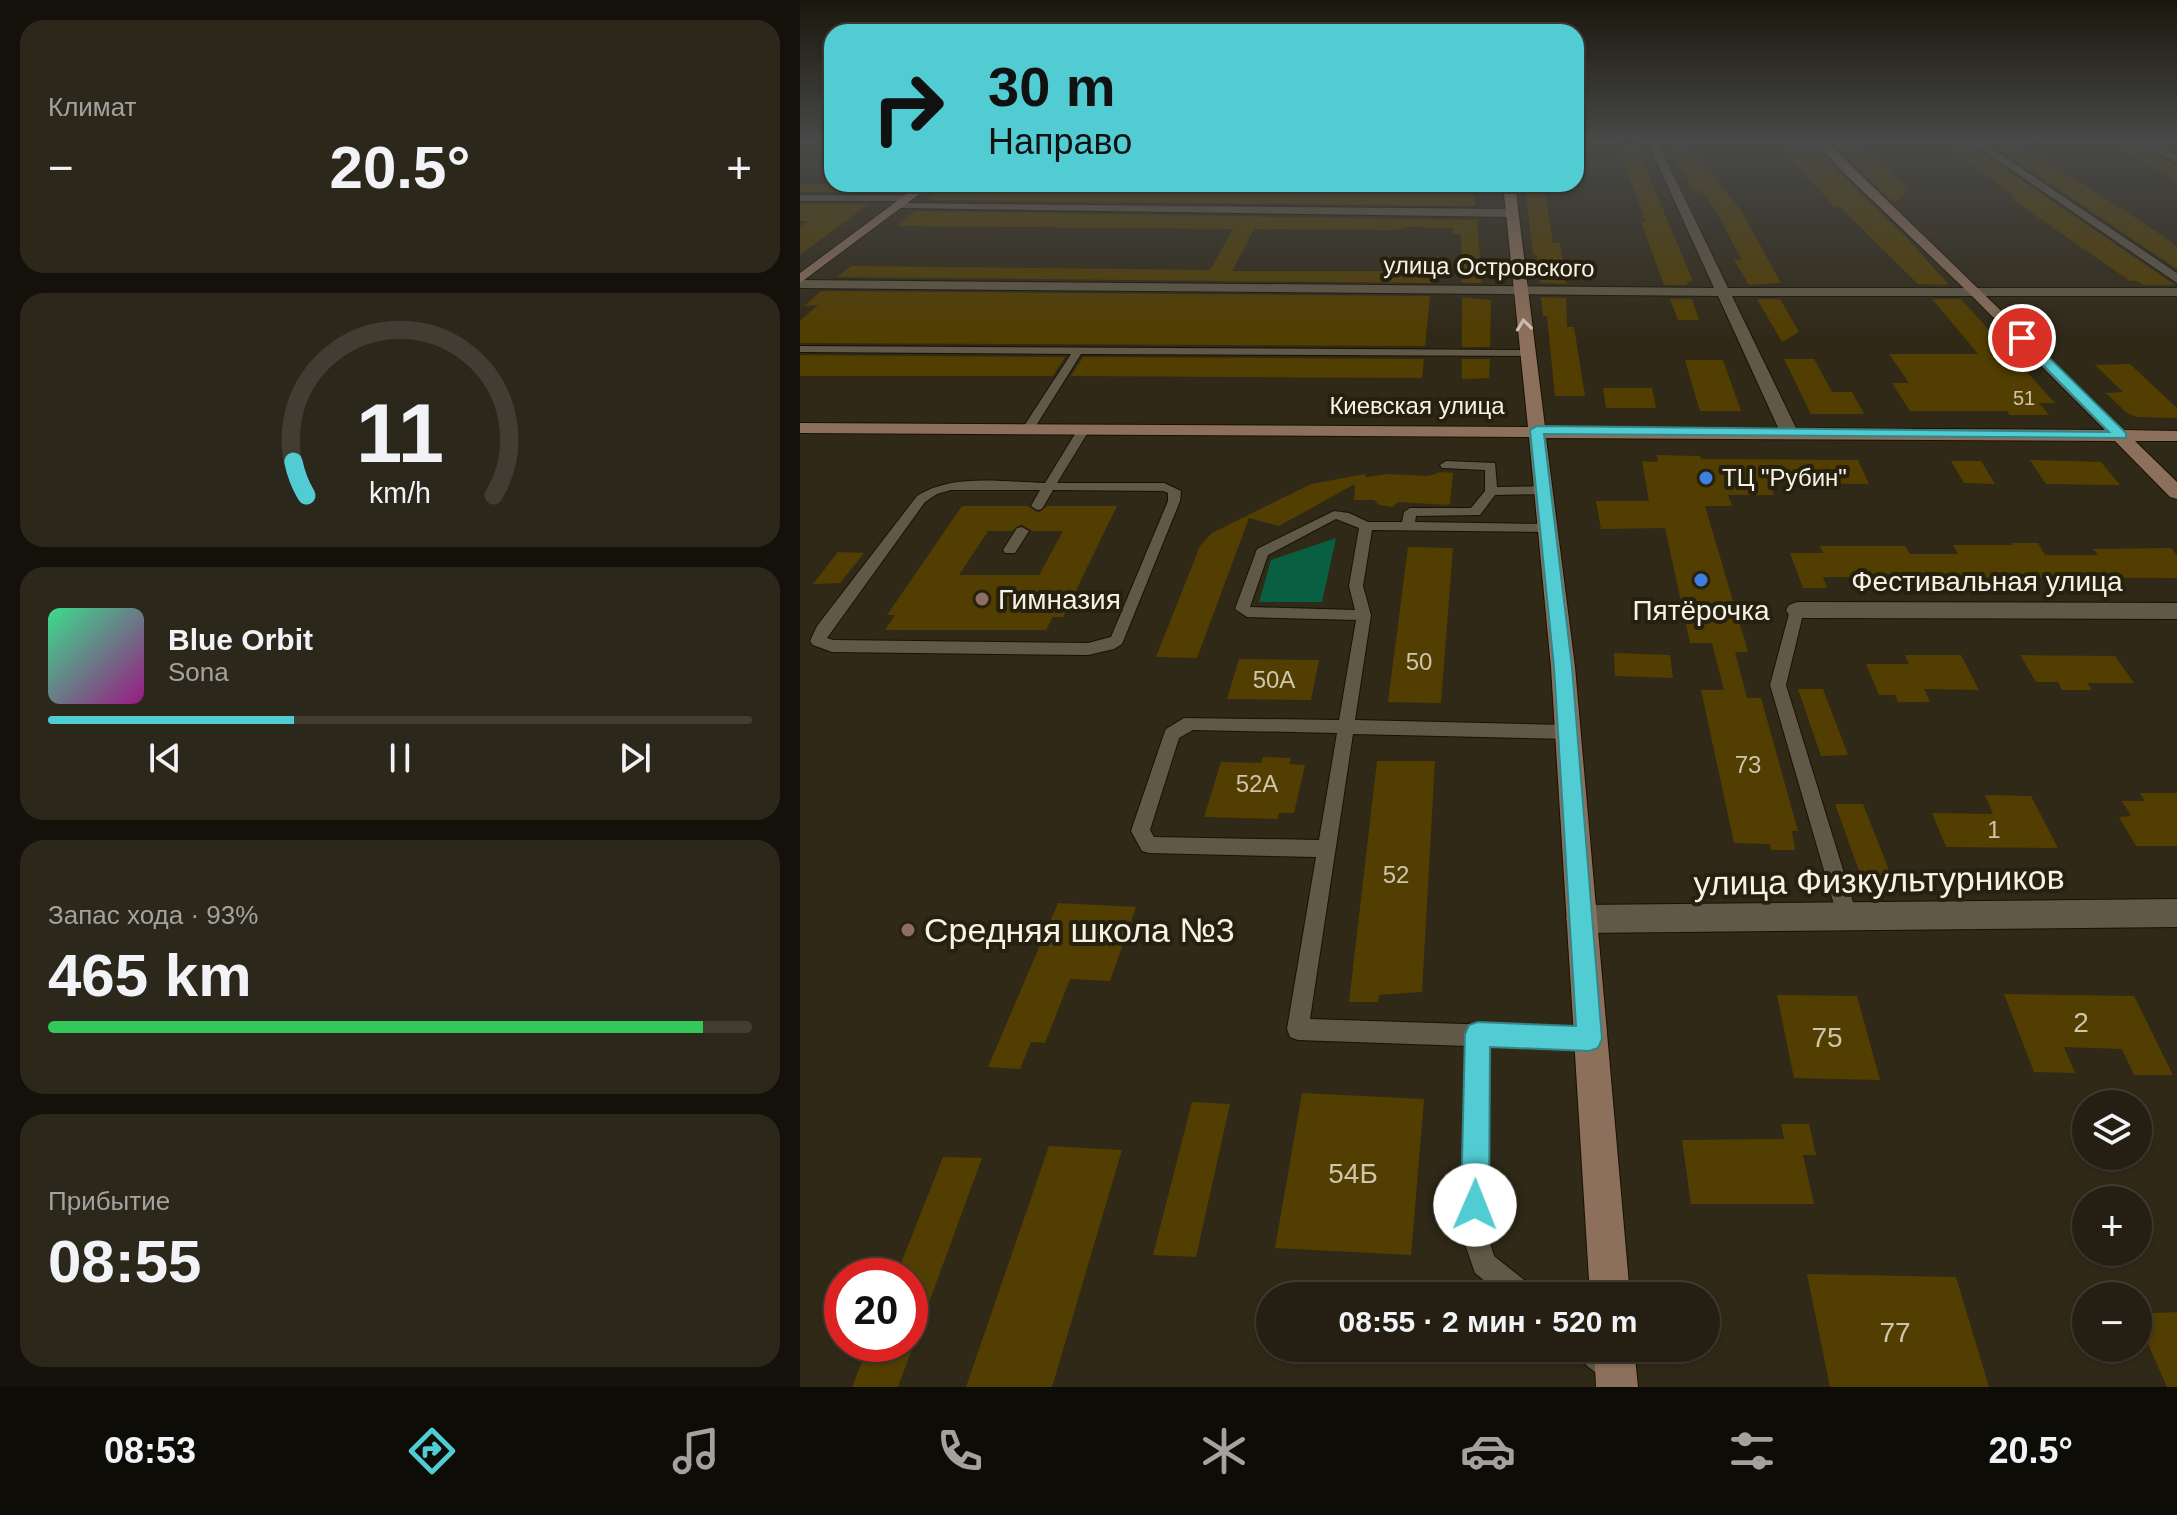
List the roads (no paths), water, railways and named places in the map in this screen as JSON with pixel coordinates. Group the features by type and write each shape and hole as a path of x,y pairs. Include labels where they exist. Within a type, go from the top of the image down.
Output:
{"street":[{"path":"800,281 896,208"},
{"path":"1220,208 1511,213"},
{"path":"1511,208 1549,528 1568,732 1609,1282"},
{"path":"1684,208 1789,432"},
{"path":"1887,208 2177,493"},
{"path":"2072,208 2177,279"},
{"name":"улица Островского","path":"800,281 1724,292 2177,292"},
{"name":"Киевская улица","path":"800,428 2177,436"},
{"name":"Фестивальная улица","path":"1797,610 2177,611"},
{"name":"улица Физкультурников","path":"1581,919 2177,913"}],"lane":[{"path":"800,349 1528,353"},
{"path":"1028,429 1078,351"},
{"path":"1037,506 1084,429"},
{"path":"1408,527 1410,512 1475,512 1491,491 1491,466 1446,465"},
{"path":"951,486 1050,486 1164,487 1175,491 1174,501 1117,640 1109,645 1088,649 832,646 818,641 822,630 926,495 951,486"},
{"path":"1491,491 1544,490"},
{"path":"1364,615 1247,612 1242,609 1262,552 1334,515 1366,526 1549,528"},
{"path":"1366,526 1356,586 1364,615 1298,1029 1589,1039"},
{"path":"1010,550 1022,531"},
{"path":"1797,610 1778,685 1847,915"},
{"path":"1327,849 1149,845 1140,831 1172,734 1190,723 1568,732"},
{"path":"1478,1034 1474,1233 1484,1264 1506,1282"}],"place":[{"name":"ТЦ \"Рубин\"","path":"1706,478"},
{"name":"Пятёрочка","path":"1701,580"},
{"name":"Гимназия","path":"982,599"},
{"name":"Средняя школа №3","path":"908,930"}]}
